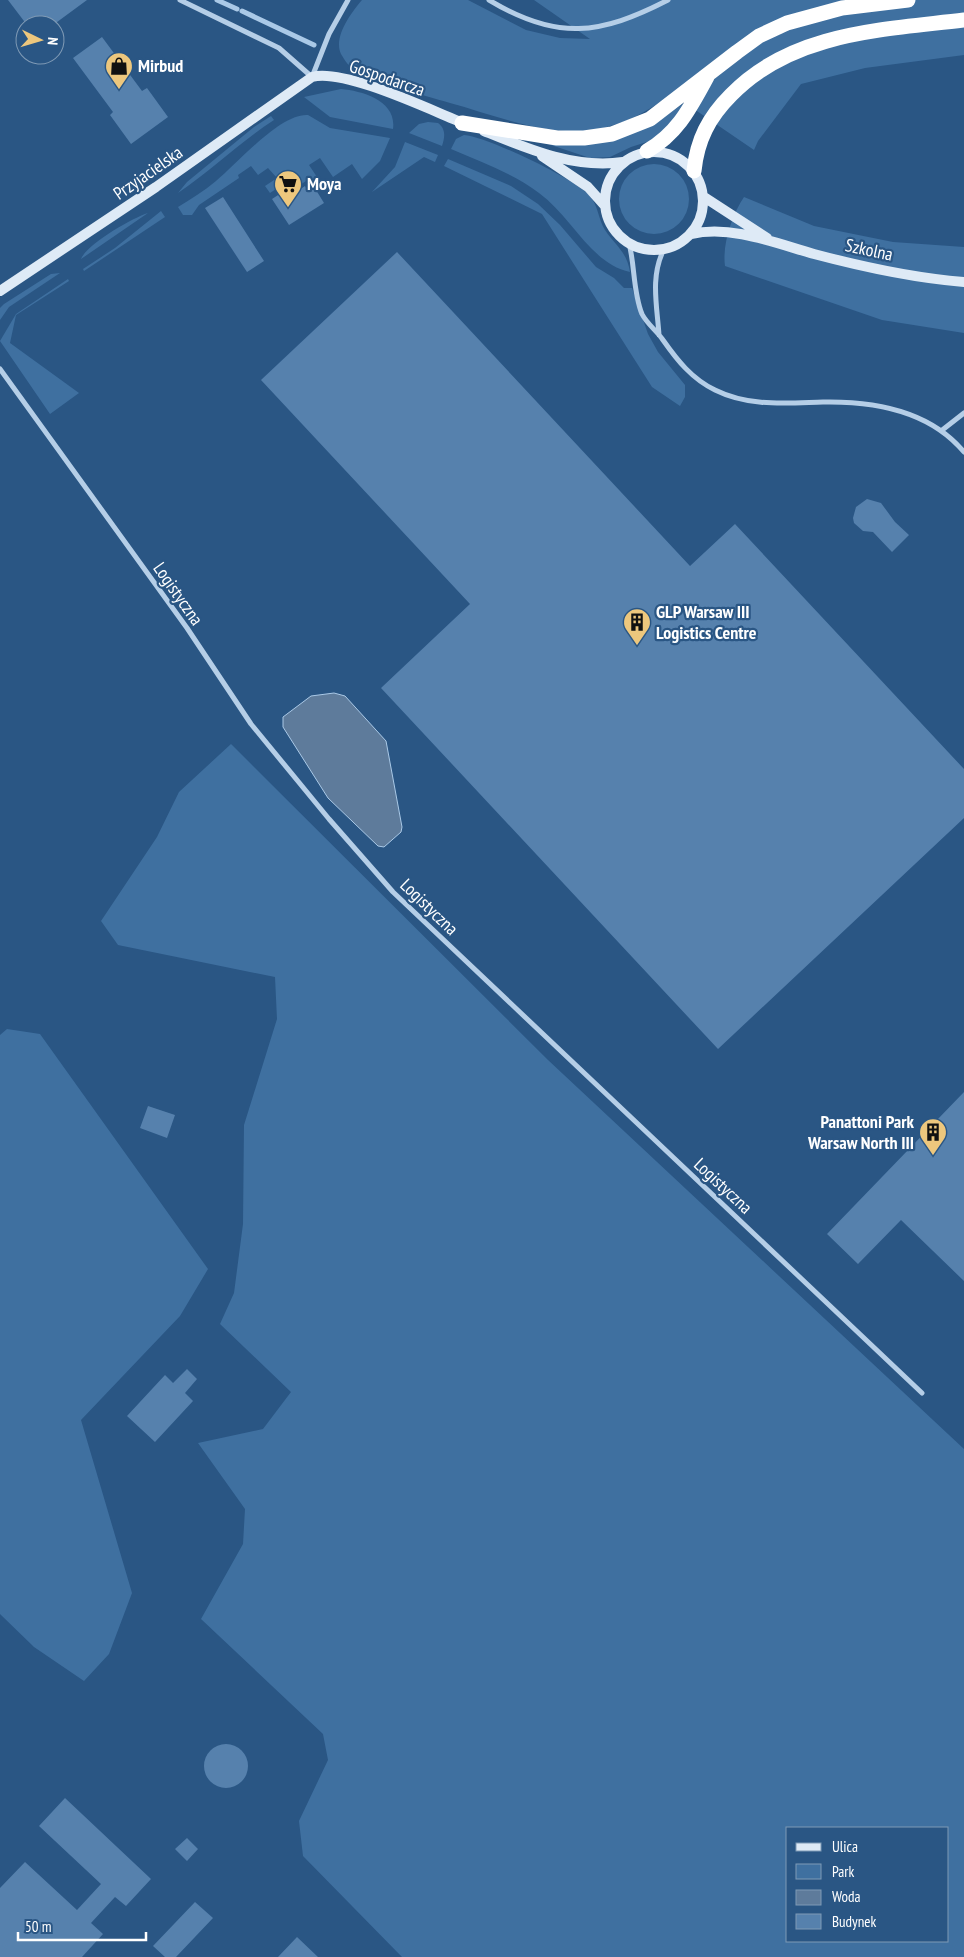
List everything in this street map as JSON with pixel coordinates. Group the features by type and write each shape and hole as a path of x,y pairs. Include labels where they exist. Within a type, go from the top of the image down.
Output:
{"highway":[{"path":"462,123 557,138 584,138 612,134 650,119 666,109 695,83 708,76 759,36 787,23 842,8 908,0"},
{"path":"694,171 698,144 704,130 720,105 746,80 776,59 808,45 842,36 964,20"},
{"path":"647,151 664,141 675,130 708,76"}],"street":[{"path":"180,0 279,48 312,77 329,34 348,0"},
{"path":"489,0 513,14 539,24 571,29 587,29 624,21 668,0"},
{"name":"Gospodarcza","path":"312,77 320,75 349,80 537,152 589,164 623,162 647,151"},
{"name":"Przyjacielska","path":"0,291 156,187 312,77"},
{"path":"647,151 660,151 674,155 694,171 701,184 704,197 698,223 691,234 683,241 664,249 657,263 654,283 660,335"},
{"name":"Gospodarcza","path":"537,152 588,187 605,206 612,228 629,243 652,250 664,249"},
{"name":"Gospodarcza","path":"605,206 608,182 623,162"},
{"name":"Szkolna","path":"704,197 770,240"},
{"name":"Szkolna","path":"691,234 712,232 770,240 812,253 878,269 964,282"},
{"path":"629,243 634,263 635,287 642,313 684,368 715,390 738,399 767,404 867,403 909,413 921,418 941,431 964,452"},
{"name":"Logistyczna","path":"0,369 181,621 251,724 329,819 393,892 922,1393"},
{"path":"941,431 964,413"}],"green space":[{"path":"362,0 468,0 526,30 560,38 590,39 534,0 964,0 964,55 865,68 801,84 758,141 754,150 672,94 641,114 608,127 583,131 566,131 515,122 378,81 352,68 341,54 339,47 339,40 344,26"},
{"path":"341,89 359,92 377,99 390,111 393,119 393,129 330,117 304,97"},
{"path":"684,103 676,119 653,140 631,147 610,157 590,158 548,144 656,123"},
{"path":"308,115 330,128 390,138 380,161 362,179 352,164 333,177 320,158 309,165 317,177 308,184 306,181 300,185 294,177 270,193 265,186 277,178 268,168 258,175 251,166 238,175 239,178 199,205 192,215 183,215 178,207 216,181 259,141 285,122"},
{"path":"271,116 274,120 249,137 178,193 187,182 254,127"},
{"path":"428,122 438,123 444,131 442,146 409,133 419,124"},
{"path":"464,135 476,137 529,159 566,179 589,195 605,230 626,259 630,272 604,260 551,203 529,186 497,168 451,149 456,139"},
{"path":"405,142 438,155 435,162 424,157 372,192 395,167"},
{"path":"448,159 511,186 538,204 560,225 596,267 614,278 624,288 632,288 648,334 658,352 685,385 685,397 680,406 652,387 542,214 444,166"},
{"path":"661,164 674,170 683,179 687,185 689,199 687,213 679,224 668,232 647,234 640,232 629,224 621,213 619,192 621,185 629,174 640,166"},
{"path":"744,197 814,226 893,242 964,247 964,333 882,320 725,266 725,248 729,230"},
{"path":"161,211 165,217 84,271 83,269 115,248"},
{"path":"148,213 81,259 101,239 121,226"},
{"path":"60,273 9,307 0,320 0,308 4,304 51,274"},
{"path":"68,279 69,281 16,315 10,343 79,393 50,414 0,341 16,314"},
{"path":"231,744 548,1060 964,1449 964,1957 402,1957 303,1856 299,1821 328,1760 323,1734 201,1619 243,1544 245,1509 198,1443 263,1429 291,1392 220,1324 234,1293 243,1224 244,1125 277,1019 275,977 118,945 101,921 157,837 179,792"},
{"path":"7,1029 40,1034 208,1269 180,1316 81,1420 132,1593 109,1654 84,1681 34,1647 0,1614 0,1035"}],"water":[{"path":"334,693 345,696 386,741 402,827 401,832 384,847 378,846 328,798 283,727 283,717 311,696"}],"building":[{"path":"8,0 87,0 65,16 19,15"},
{"name":"Mirbud","path":"102,37 142,91 147,88 168,117 131,144 110,115 113,112 73,58"},
{"path":"313,185 324,203 289,225 272,199 292,186 296,192 305,186 307,189"},
{"path":"223,197 264,261 247,272 205,208"},
{"name":"GLP Warsaw III Logistics Centre","path":"397,252 690,566 735,524 964,769 964,818 718,1049 381,688 470,604 261,380"},
{"path":"867,499 881,503 895,522 909,535 892,552 873,532 863,531 854,523 853,518 856,507"},
{"name":"Panattoni Park Warsaw North III","path":"964,1092 964,1281 901,1220 858,1264 827,1234"},
{"path":"148,1106 175,1115 167,1138 140,1128"},
{"path":"187,1369 197,1379 185,1393 193,1401 155,1442 127,1416 165,1375 173,1383"},
{"path":"226,1744 238,1748 244,1754 248,1766 244,1778 238,1784 226,1788 214,1784 208,1778 204,1766 208,1754 214,1748"},
{"path":"65,1798 151,1879 126,1906 115,1897 91,1923 103,1934 82,1957 0,1957 0,1888 25,1862 77,1910 101,1884 39,1826"},
{"path":"187,1838 198,1849 187,1861 175,1849"},
{"path":"195,1902 213,1918 176,1957 165,1957 153,1946"},
{"path":"297,1937 318,1957 278,1957"}],"waterway":[{"path":"217,0 237,9"},
{"path":"242,11 314,45"}],"place":[{"name":"Mirbud","path":"119,90"},
{"name":"Moya","path":"288,208"},
{"name":"GLP Warsaw III Logistics Centre","path":"637,646"},
{"name":"Panattoni Park Warsaw North III","path":"933,1156"}]}
